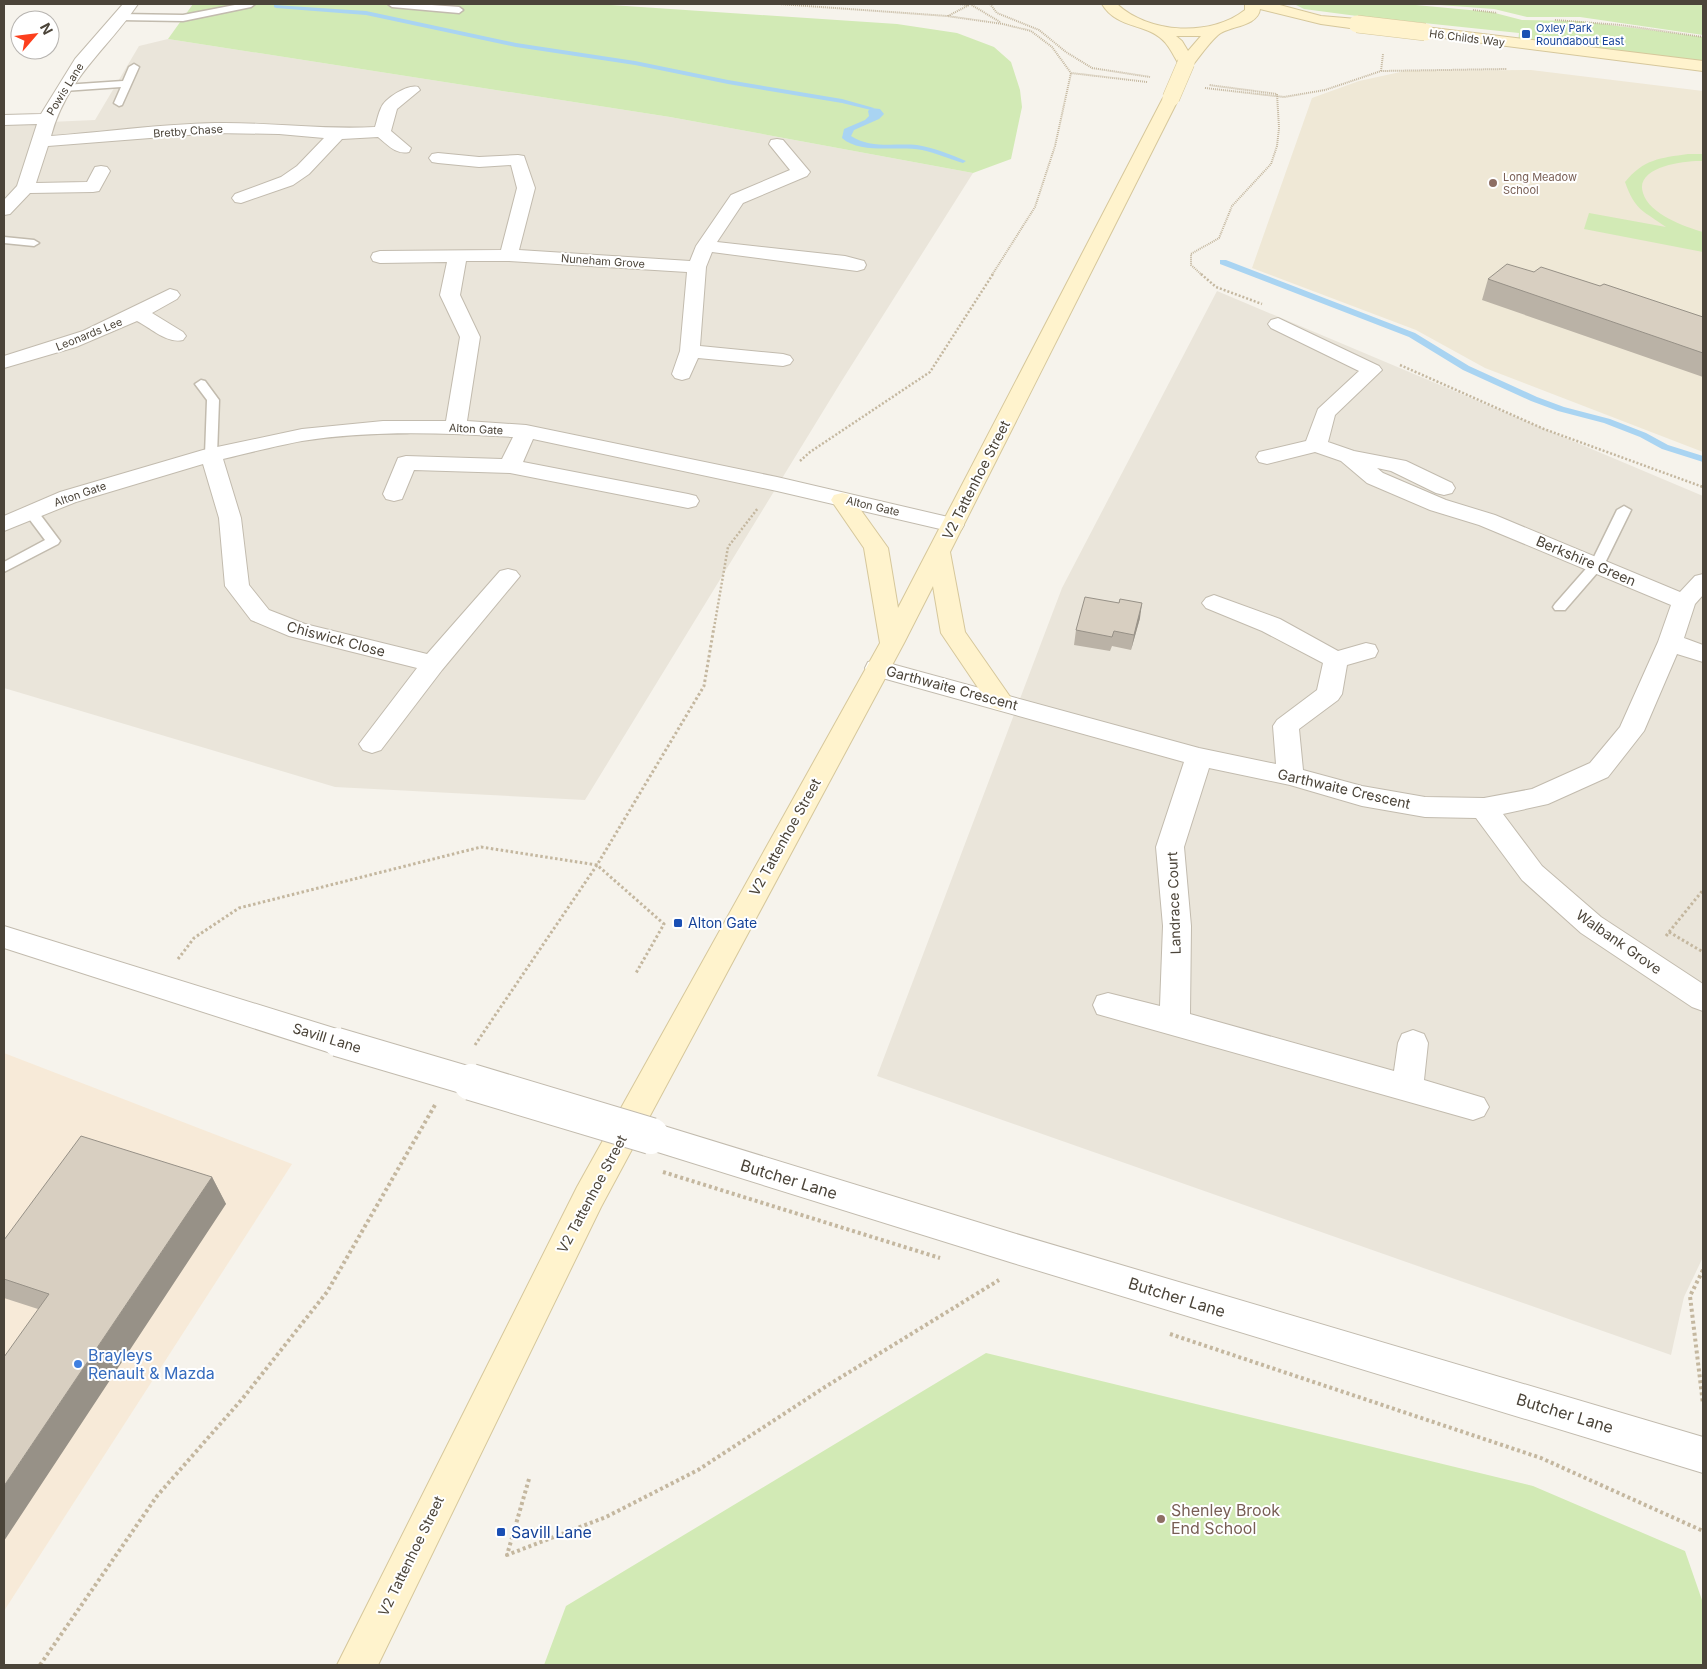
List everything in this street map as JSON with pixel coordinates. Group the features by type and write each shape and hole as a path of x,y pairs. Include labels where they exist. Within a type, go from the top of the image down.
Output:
{"street":[{"name":"Powis Lane","path":"4,210 25,188 47,119 64,88 81,62 131,4"},
{"path":"1093,4 1128,20 1157,28 1186,31 1214,30 1233,25 1246,19 1252,10 1252,4"},
{"path":"1109,4 1115,12 1128,20"},
{"name":"H6 Childs Way","path":"1260,4 1321,20 1703,66"},
{"name":"H6 Childs Way","path":"1233,25 1321,20"},
{"path":"1157,28 1177,44 1186,63"},
{"name":"V2 Tattenhoe Street","path":"357,1665 589,1197 877,668 892,644 939,554 1158,86 1186,63 1214,30"},
{"path":"403,148 382,132 389,107 412,90"},
{"path":"4,120 47,119"},
{"name":"Bretby Chase","path":"39,142 214,128 279,129 337,134 382,132"},
{"path":"241,198 287,181 303,170 337,134"},
{"path":"682,374 690,351 697,267 705,246 737,199 801,172 777,144"},
{"path":"438,158 479,162 518,160 526,188 509,255"},
{"path":"25,188 88,194 101,171"},
{"path":"705,246 857,265"},
{"name":"Nuneham Grove","path":"380,257 509,255 697,267"},
{"path":"456,427 470,337 450,295 457,257"},
{"name":"Leonards Lee","path":"4,362 52,350 139,314 170,295"},
{"path":"139,314 176,336"},
{"path":"1267,457 1316,445 1325,413 1372,370 1278,324"},
{"path":"690,351 783,360"},
{"name":"Alton Gate","path":"4,524 31,512 133,477 211,455 302,435 383,427 456,427 526,431 777,484 953,525"},
{"path":"510,466 526,431"},
{"name":"Berkshire Green","path":"1316,445 1349,456 1375,478 1438,505 1488,520 1684,602"},
{"name":"Chiswick Close","path":"211,455 230,518 237,586 260,615 298,630 433,664"},
{"path":"394,494 406,463 510,466 688,501"},
{"path":"842,500 876,548 892,644"},
{"path":"939,554 953,633 1000,702"},
{"path":"372,744 433,664 508,576"},
{"name":"Garthwaite Crescent","path":"877,668 1199,757 1290,776 1362,796 1425,807 1484,808 1538,798 1599,770 1632,731 1670,642 1684,602 1703,581"},
{"path":"1214,603 1270,625 1336,660 1366,651"},
{"path":"1670,642 1703,654"},
{"path":"1290,776 1286,726 1329,694 1336,660"},
{"name":"Landrace Court","path":"1175,1022 1176,926 1170,847 1199,757"},
{"name":"Walbank Grove","path":"1484,808 1532,873 1591,925 1703,999"},
{"name":"Savill Lane","path":"4,938 337,1042 651,1136"},
{"path":"1108,1005 1175,1022 1473,1107"},
{"path":"1407,1088 1413,1043"},
{"name":"Butcher Lane","path":"651,1136 939,1241 1703,1455"}],"lane":[{"path":"120,17 183,18 251,4"},
{"path":"392,4 459,10"},
{"path":"119,103 125,84 134,67"},
{"path":"64,88 125,84"},
{"path":"4,240 34,243"},
{"path":"201,384 213,400 211,455"},
{"path":"1560,607 1597,565 1624,510"},
{"path":"4,568 54,541 31,512"}],"path":[{"path":"779,4 947,16 1003,24 1031,31 1052,47 1071,73 1158,86"},
{"path":"958,4 970,4 1003,24"},
{"path":"947,16 970,4"},
{"path":"990,4 997,13 1039,30 1066,52 1092,68 1158,86"},
{"path":"1550,20 1579,20 1703,37"},
{"path":"1199,88 1277,96 1300,95 1325,90 1381,71 1514,68"},
{"path":"470,1052 597,864 704,686 728,547 777,484 810,452 930,372 1035,207 1055,146 1071,73"},
{"path":"1203,84 1272,93 1277,94 1277,96"},
{"path":"1268,307 1216,286 1191,266 1191,254 1219,238 1232,206 1272,164 1279,128 1277,96"},
{"path":"1393,362 1544,430 1703,487"},
{"path":"158,986 194,938 240,908 482,847 597,864 664,924 636,972"},
{"path":"1669,932 1703,890"},
{"path":"40,1665 157,1496 243,1398 327,1292 438,1101"},
{"path":"939,1241 949,1261"},
{"path":"1703,1270 1690,1296 1703,1404"},
{"path":"528,1479 507,1555 606,1516 698,1470 825,1387 1002,1279 993,1276"},
{"path":"1163,1332 1541,1458 1703,1531"}],"shaded area":[{"path":"168,39 670,117 973,173 841,382 585,800 335,787 4,688 4,124 95,120 139,46"},
{"name":"Long Meadow School","path":"1531,70 1703,91 1703,452 1485,368 1416,330 1252,268 1312,98 1359,81 1405,71"},
{"path":"1217,291 1703,496 1703,1257 1684,1297 1671,1355 877,1076 1062,588"},
{"path":"4,1053 292,1164 4,1611"}],"green space":[{"path":"193,4 596,4 897,24 957,33 994,47 1011,62 1020,90 1022,107 1011,159 973,173 670,117 168,39"},
{"path":"1294,4 1405,4 1491,12 1522,20 1579,21 1703,37 1703,66 1518,44 1519,33 1357,16 1304,9"},
{"path":"1426,4 1703,4 1703,35 1580,17 1527,17 1494,9"},
{"path":"1688,154 1703,154 1703,161 1675,164 1654,171 1646,176 1642,184 1643,193 1652,207 1660,213 1687,227 1703,232 1703,252 1584,229 1589,213 1666,227 1637,205 1625,182 1639,168 1646,164"},
{"name":"Shenley Brook End School","path":"986,1353 1533,1486 1685,1551 1703,1603 1703,1665 544,1665 566,1606"}],"water":[{"path":"871,108 880,109 884,114 879,119 854,130 851,136 866,143 923,146 966,161 963,163 922,150 859,146 842,138 844,129 865,120 869,116 868,111"}],"building":[{"path":"1507,264 1534,272 1541,267 1600,286 1604,284 1703,317 1703,353 1488,279"},
{"path":"1085,597 1119,603 1120,599 1142,603 1134,635 1114,631 1112,637 1076,630"},
{"name":"Brayleys Renault & Mazda","path":"81,1136 212,1177 4,1486 4,1357 49,1294 4,1279 4,1240"}],"waterway":[{"path":"276,6 366,13 516,45 635,63 871,108"},
{"path":"1223,262 1412,335 1466,368 1534,399 1561,409 1607,421 1643,435 1665,447 1703,459"}],"place":[{"name":"Oxley Park Roundabout East","path":"1526,34"},
{"name":"Long Meadow School","path":"1493,183"},
{"name":"Alton Gate","path":"678,923"},
{"name":"Brayleys Renault & Mazda","path":"78,1364"},
{"name":"Shenley Brook End School","path":"1161,1519"},
{"name":"Savill Lane","path":"501,1532"}]}
